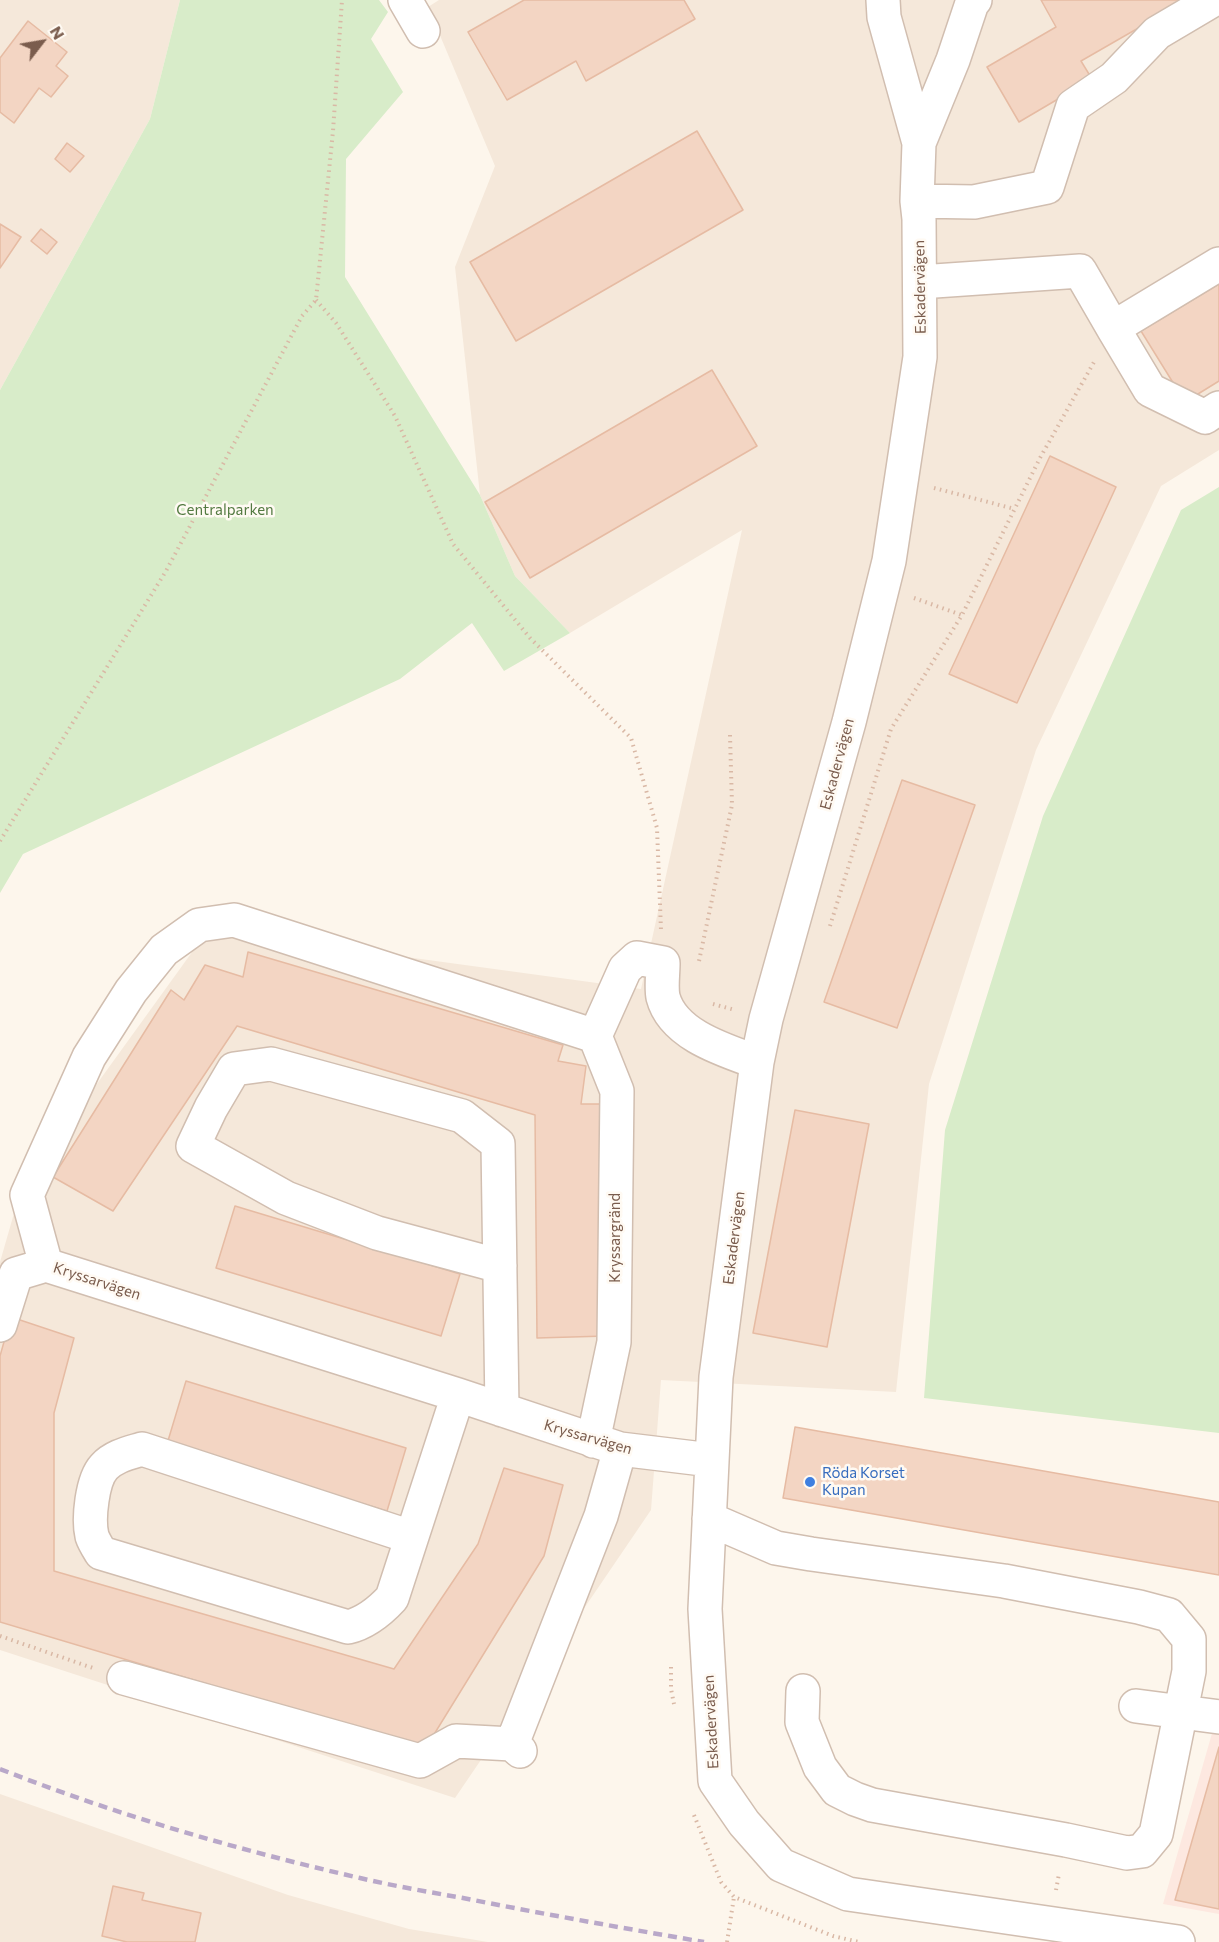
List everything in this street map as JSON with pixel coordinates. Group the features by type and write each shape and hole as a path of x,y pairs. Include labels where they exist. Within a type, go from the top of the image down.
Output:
{"street":[{"path":"405,0 423,31"},
{"name":"Eskadervägen","path":"883,0 884,17 919,143 917,201 920,357 883,587 849,722 766,1019 757,1062 716,1377 711,1460 705,1609 715,1781 744,1823 781,1865 848,1894 1178,1942"},
{"name":"Eskadervägen","path":"919,143 975,0"},
{"path":"917,201 974,202 1047,187 1073,106 1114,78 1157,33 1213,0"},
{"path":"1113,328 1219,264"},
{"path":"920,282 1080,271 1150,390 1205,417 1219,408"},
{"name":"Kryssarvägen","path":"596,1036 234,920 199,925 164,950 131,991 90,1057 27,1195 46,1265 458,1395 607,1445 711,1460"},
{"path":"596,1036 625,969 637,958 663,963 663,995 671,1015 705,1042 757,1062"},
{"name":"Kryssargränd","path":"124,1678 420,1761 456,1741 516,1748 601,1516 614,1342 617,1091 596,1036"},
{"path":"500,1266 377,1233 286,1198 193,1146 211,1108 234,1069 271,1064 462,1116 498,1144 500,1266 502,1410"},
{"path":"0,1325 16,1274 46,1265"},
{"path":"411,1537 142,1449 118,1456 103,1468 96,1480 89,1518 93,1537 101,1553 348,1627 359,1624 381,1610 392,1598 458,1395"},
{"path":"709,1519 776,1548 1004,1581 1140,1607 1169,1615 1189,1639 1189,1671 1156,1834 1142,1851 1127,1854 1066,1840 872,1804 837,1790 820,1767 802,1722 802,1691"},
{"path":"1136,1706 1219,1717"}],"path":[{"path":"0,841 166,571 302,316 315,300 333,131 342,0"},
{"path":"315,300 336,323 395,416 453,544 530,638 630,738 657,828 662,941"},
{"path":"830,928 891,729 962,615 1040,458 1113,328"},
{"path":"902,480 1015,509"},
{"path":"883,587 962,615"},
{"path":"697,968 732,805 730,735"},
{"path":"0,1636 124,1678"},
{"path":"1054,1898 1066,1840"},
{"path":"727,1942 734,1897"},
{"path":"833,1936 858,1942"}],"shaded area":[{"path":"0,0 180,0 150,119 0,390"},
{"path":"439,0 1219,0 1219,450 1161,486 1036,750 929,1084 896,1392 661,1380 651,1510 455,1798 0,1650 0,1262 21,1189 208,930 641,989 742,530 570,633 515,576 480,495 455,267 495,166 428,7"},
{"path":"1219,1709 1219,1914 1163,1904"},
{"path":"0,1794 288,1895 409,1929 488,1942 0,1942"}],"green space":[{"name":"Centralparken","path":"180,0 379,0 388,12 371,39 403,92 346,159 345,277 480,495 515,576 570,633 504,671 472,623 400,679 23,854 0,893 0,390 150,119"},
{"path":"1219,487 1219,1433 924,1398 945,1130 1043,816 1181,510"}],"building":[{"path":"524,0 684,0 695,19 586,81 576,61 507,100 468,32"},
{"path":"1041,0 1187,0 1081,61 1092,79 1019,122 987,67 1056,27"},
{"path":"28,21 67,52 56,66 68,76 51,97 39,88 14,123 0,112 0,58"},
{"path":"697,131 743,210 516,341 470,262"},
{"path":"67,143 84,156 70,172 55,159"},
{"path":"0,224 21,237 0,268"},
{"path":"41,229 57,242 47,254 31,241"},
{"path":"1219,284 1219,381 1185,402 1141,331"},
{"path":"712,370 757,446 530,578 485,502"},
{"path":"1050,456 1116,487 1017,703 949,674"},
{"path":"902,780 975,805 897,1028 824,1002"},
{"path":"248,952 563,1045 558,1061 586,1066 581,1104 611,1104 606,1336 537,1338 535,1115 237,1026 113,1211 53,1177 171,990 184,1000 205,965 243,977"},
{"path":"795,1110 869,1124 827,1347 753,1333"},
{"path":"235,1206 460,1274 441,1336 216,1268"},
{"path":"11,1317 74,1338 54,1413 54,1571 394,1669 478,1544 504,1468 563,1485 544,1556 425,1749 0,1622 0,1356"},
{"path":"186,1381 406,1448 387,1511 167,1444"},
{"path":"795,1427 1219,1502 1219,1575 783,1498"},
{"path":"1219,1747 1219,1909 1175,1900"},
{"path":"113,1886 144,1893 142,1900 201,1913 195,1942 127,1942 102,1936"}],"railway":[{"path":"0,1769 88,1802 223,1843 314,1867 412,1889 704,1942"}],"place":[{"name":"Röda Korset Kupan","path":"810,1482"}]}
